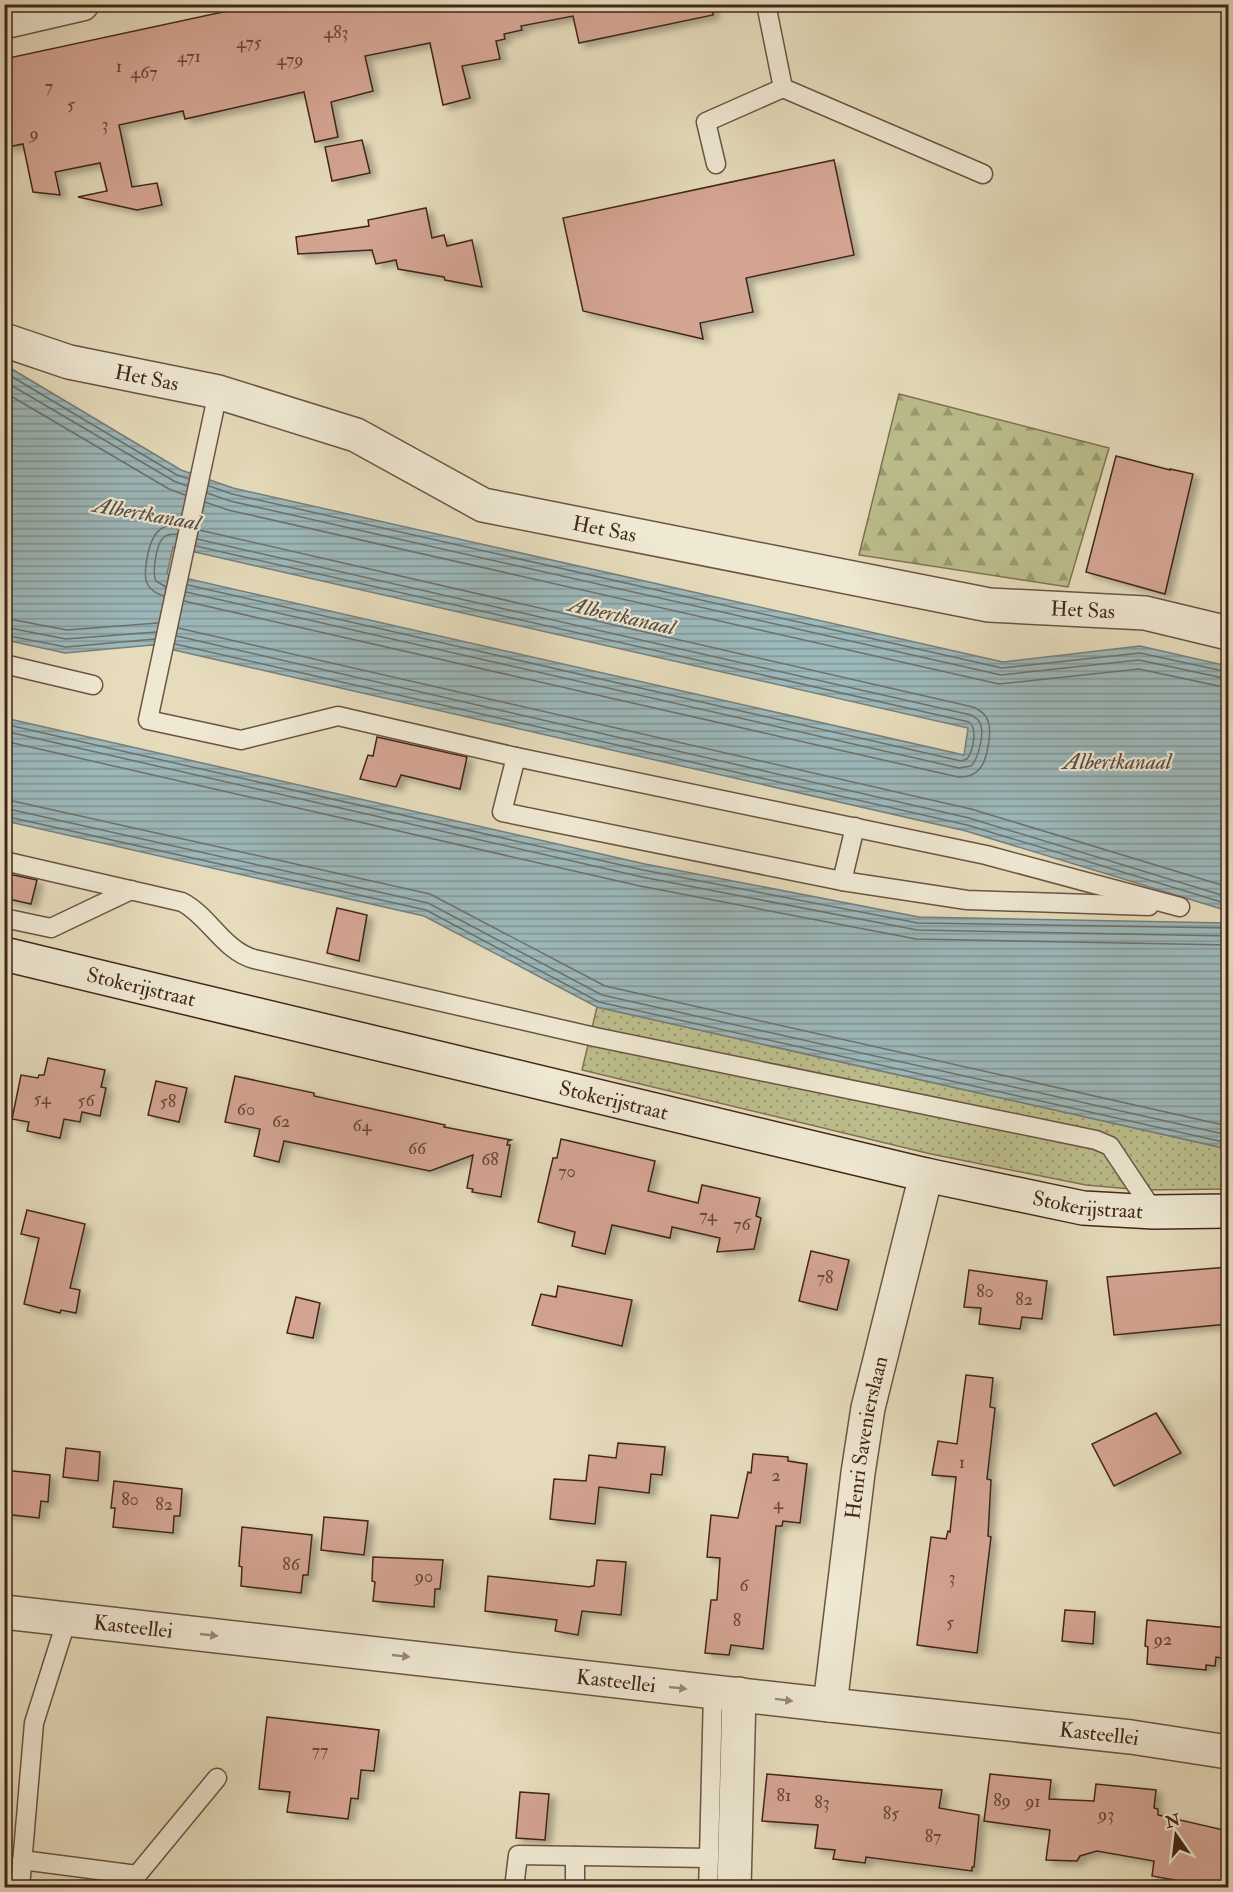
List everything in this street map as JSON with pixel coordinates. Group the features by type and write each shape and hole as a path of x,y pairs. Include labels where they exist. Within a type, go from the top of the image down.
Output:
{"street":[{"path":"4,22 82,4"},
{"name":"Het Sas","path":"4,340 69,362 218,392 356,435 483,505 990,605 1144,613 1228,633"},
{"name":"Stokerijstraat","path":"4,954 926,1175 1083,1208 1154,1212 1228,1211"},
{"name":"Henri Savenierslaan","path":"830,1705 868,1408 926,1175"},
{"name":"Kasteellei","path":"4,1612 1131,1737 1228,1752"},
{"path":"726,1693 734,1887"}],"lane":[{"path":"766,4 783,88"},
{"path":"716,164 706,122 783,88 983,174"},
{"path":"218,392 148,720 241,740 338,716 516,757 986,855 1180,907 967,900 842,881 502,812 516,757"},
{"path":"4,664 93,685"},
{"path":"842,881 855,827"},
{"path":"4,861 182,902 190,906 244,956 595,1037 1096,1140 1110,1146 1154,1212"},
{"path":"4,918 51,928 131,890"},
{"path":"20,1887 34,1723 67,1619"},
{"path":"708,1887 726,1693"},
{"path":"22,1860 137,1881 217,1778"},
{"path":"514,1887 518,1855 709,1858"},
{"path":"575,1887 576,1856"}],"green space":[{"path":"899,394 1109,448 1068,587 859,555"},
{"path":"597,1007 1228,1149 1228,1189 1142,1190 1086,1185 931,1154 582,1070"}],"water":[{"name":"Albertkanaal","path":"5,365 181,470 233,488 1003,662 1140,646 1228,666 1228,911 966,831 152,645 65,653 5,640","holes":["173,547 968,728 964,755 167,574"]},
{"path":"5,718 645,864 919,917 1228,923 1228,1149 597,1007 424,916 5,821"}],"building":[{"path":"260,4 712,4 713,15 579,43 573,16 521,26 522,30 504,34 505,39 496,41 500,59 462,66 470,98 443,105 430,43 365,56 373,91 331,102 338,137 315,142 304,92 185,119 183,111 119,125 132,187 157,183 162,205 137,210 78,197 107,191 100,163 55,172 60,195 33,192 23,144 8,147 4,130 4,59"},
{"path":"362,140 370,173 332,181 325,147"},
{"path":"834,160 854,255 746,278 753,312 700,323 703,339 583,311 563,218"},
{"path":"426,208 432,238 444,235 447,246 472,240 482,287 445,280 444,277 398,269 396,260 376,264 372,250 298,254 296,237 369,226 368,220"},
{"path":"1116,456 1193,474 1165,594 1086,572"},
{"path":"377,737 467,757 460,789 401,775 396,787 360,779 368,755 373,756"},
{"path":"4,873 37,880 31,904 4,898"},
{"path":"337,908 367,915 359,961 327,953"},
{"path":"48,1058 105,1070 101,1087 106,1088 100,1116 82,1112 80,1122 64,1119 60,1138 27,1131 29,1122 12,1119 21,1075 38,1078 39,1075 44,1075"},
{"path":"235,1076 445,1125 444,1127 511,1140 507,1145 510,1145 501,1197 472,1192 473,1189 467,1188 473,1155 430,1171 284,1141 279,1162 254,1156 260,1129 225,1122"},
{"path":"156,1081 187,1088 179,1122 148,1115"},
{"path":"561,1139 655,1161 648,1191 698,1203 702,1185 760,1198 756,1216 761,1218 754,1249 717,1252 720,1238 672,1227 670,1238 612,1225 605,1254 572,1246 575,1232 538,1222 553,1158 557,1158"},
{"path":"27,1210 85,1224 70,1288 80,1290 76,1313 61,1310 60,1313 24,1304 39,1238 21,1234"},
{"path":"811,1251 849,1260 837,1310 799,1301"},
{"path":"1228,1267 1228,1324 1114,1335 1107,1277"},
{"path":"969,1270 1047,1281 1042,1319 1022,1317 1020,1329 979,1324 981,1308 964,1307"},
{"path":"558,1286 632,1300 622,1346 532,1325 541,1294 556,1297"},
{"path":"296,1297 320,1303 313,1338 287,1333"},
{"path":"966,1375 993,1378 990,1407 995,1408 987,1479 991,1480 988,1536 991,1537 977,1653 917,1645 931,1537 946,1539 948,1531 950,1532 956,1477 932,1475 938,1441 957,1444"},
{"path":"1156,1413 1181,1453 1114,1486 1092,1444"},
{"path":"618,1443 665,1447 662,1475 651,1474 649,1493 599,1487 595,1524 550,1519 554,1479 586,1481 589,1455 616,1458"},
{"path":"66,1448 100,1452 98,1481 63,1477"},
{"path":"753,1454 788,1457 788,1461 807,1464 800,1523 783,1521 782,1526 776,1526 763,1649 731,1645 729,1655 705,1653 711,1600 717,1600 720,1558 707,1557 711,1515 738,1518 748,1472 751,1473"},
{"path":"4,1470 50,1475 48,1502 41,1501 39,1518 4,1514"},
{"path":"114,1481 182,1489 180,1516 174,1516 173,1533 113,1527 115,1508 111,1508"},
{"path":"324,1517 368,1521 364,1555 321,1550"},
{"path":"242,1527 312,1535 308,1575 303,1575 301,1593 241,1586 242,1567 239,1566"},
{"path":"373,1557 443,1560 440,1589 435,1589 434,1607 373,1601 375,1582 372,1581"},
{"path":"597,1560 626,1562 621,1615 582,1611 578,1635 555,1631 557,1620 485,1611 488,1576 590,1587 594,1586"},
{"path":"1065,1610 1095,1612 1093,1644 1062,1641"},
{"path":"1147,1620 1228,1628 1228,1659 1216,1657 1215,1666 1206,1665 1206,1670 1147,1664 1148,1647 1145,1646"},
{"path":"267,1717 379,1730 374,1771 361,1770 358,1799 351,1798 348,1819 287,1812 290,1792 259,1789"},
{"path":"767,1774 942,1790 939,1808 979,1815 974,1867 972,1871 866,1857 865,1863 833,1859 835,1850 815,1848 818,1825 762,1821"},
{"path":"990,1774 1051,1780 1049,1799 1094,1801 1096,1784 1156,1790 1154,1808 1158,1809 1158,1815 1228,1831 1228,1887 1214,1887 1152,1876 1154,1861 1097,1851 1080,1856 1077,1861 1046,1860 1050,1830 984,1821"},
{"path":"520,1792 549,1794 545,1840 516,1838"}]}
